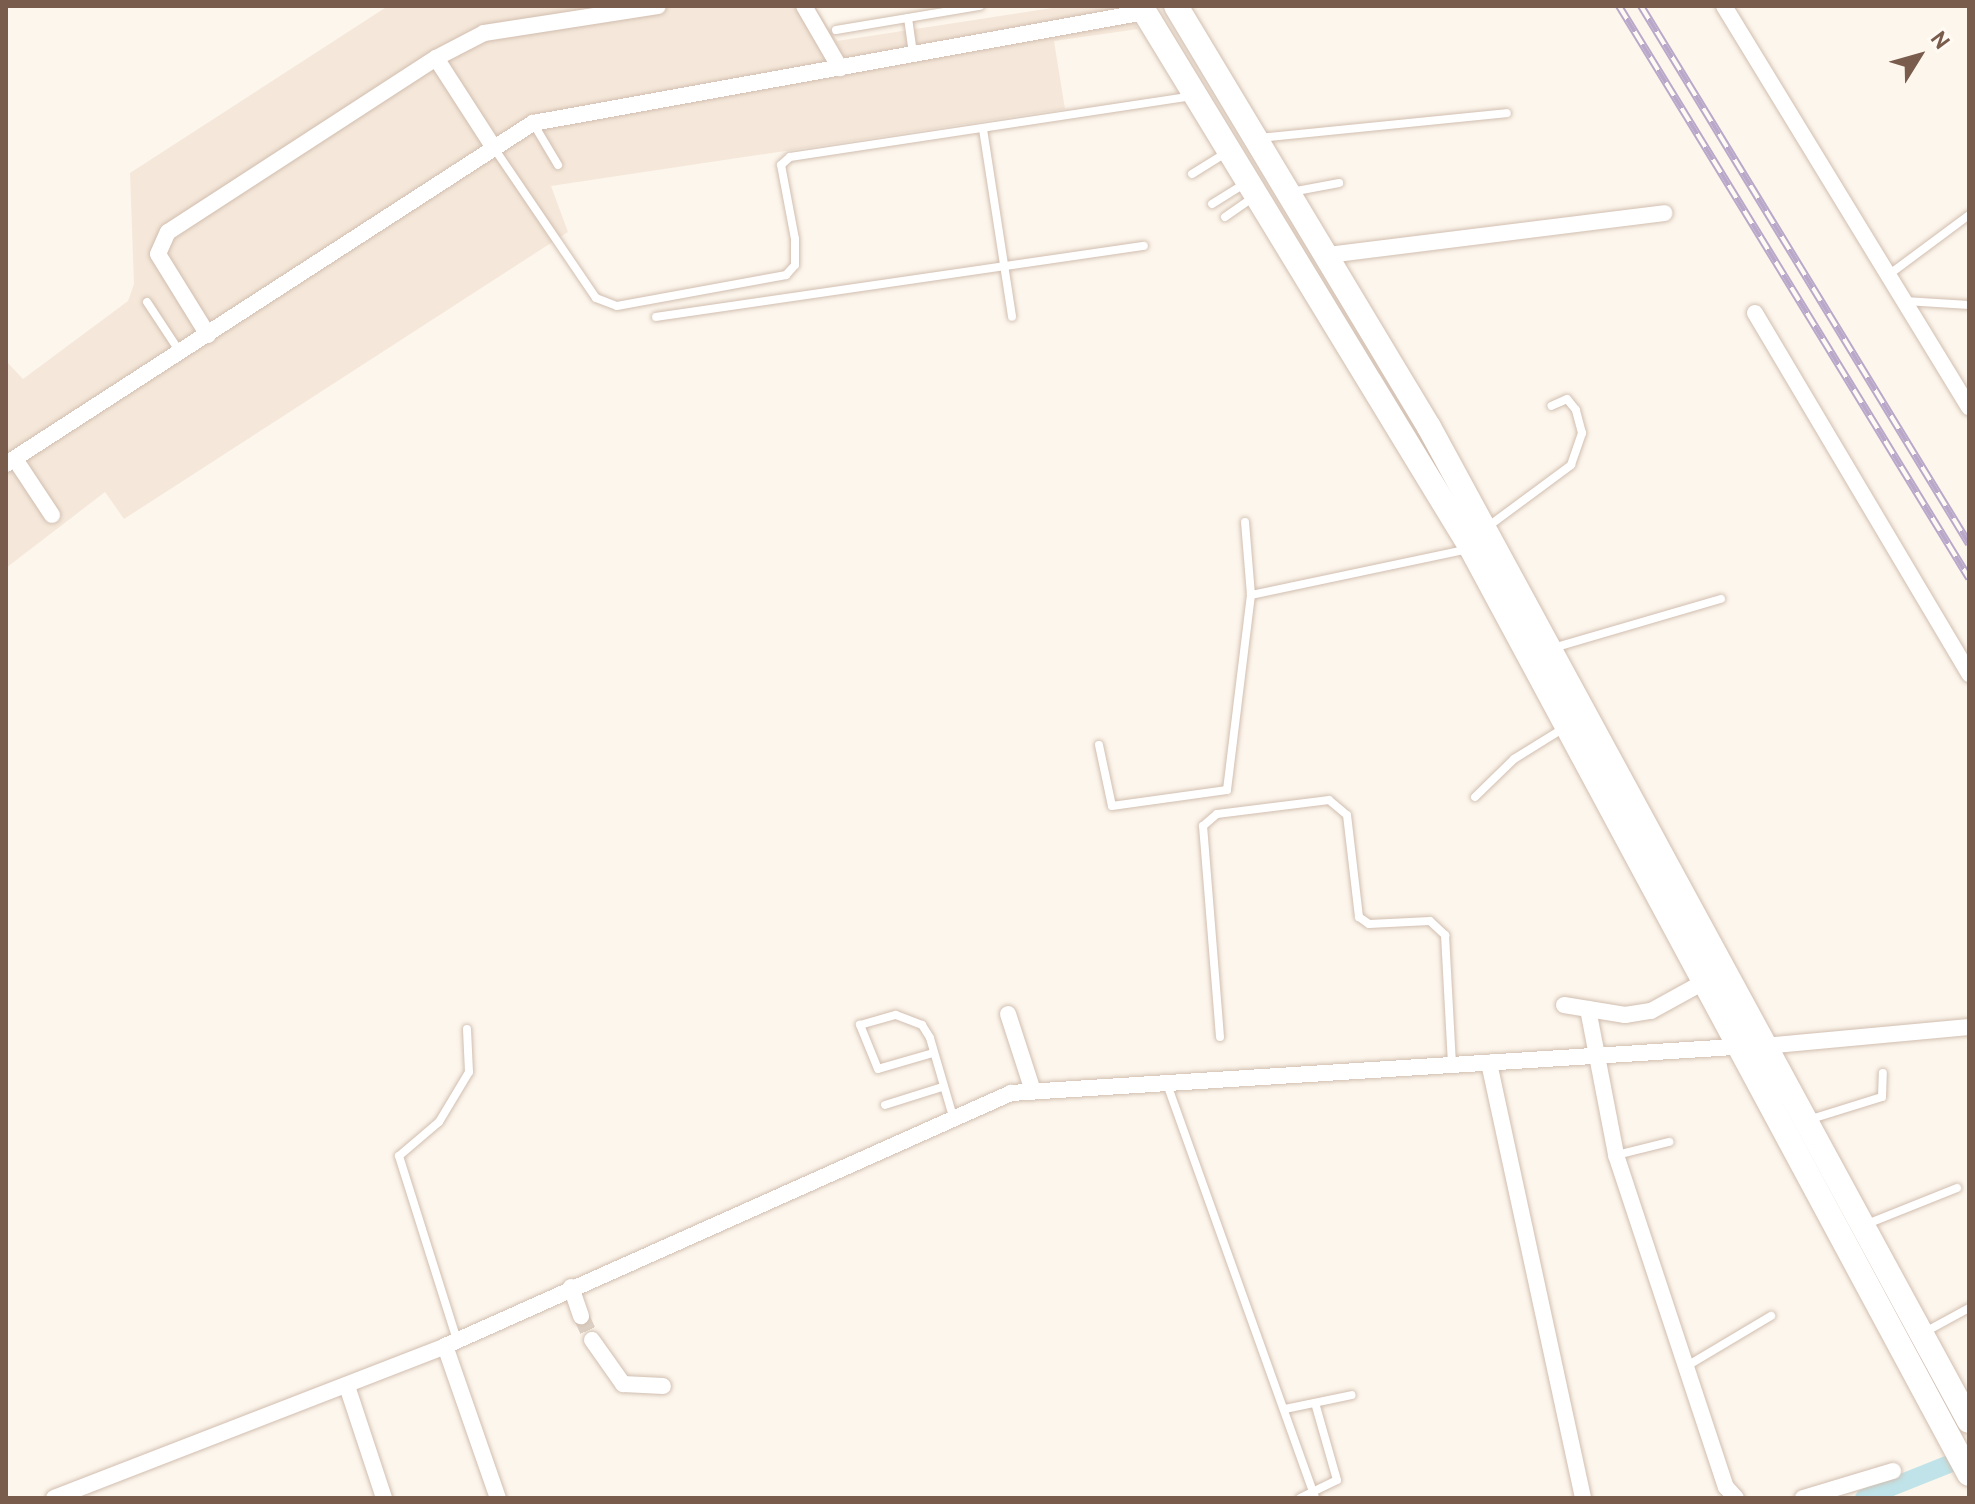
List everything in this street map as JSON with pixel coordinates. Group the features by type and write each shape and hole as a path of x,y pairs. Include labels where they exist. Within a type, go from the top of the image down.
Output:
{"main road":[{"path":"1176,6 1328,255 1478,538 1564,728 1734,1047 1969,1474"},
{"path":"1143,9 1548,649 1764,1046 1859,1228 1969,1421"},
{"path":"1734,1047 1764,1046"}],"street":[{"path":"208,335 158,254 168,232 436,58 484,33 658,6"},
{"path":"804,6 840,68"},
{"path":"1724,6 1900,301 1969,407"},
{"path":"52,515 11,462 533,123 1143,9"},
{"path":"436,58 494,148"},
{"path":"1328,255 1664,213"},
{"path":"1755,313 1969,674"},
{"path":"1564,1005 1651,1011 1700,984"},
{"path":"1588,1009 1593,1055 1616,1155 1726,1487 1736,1498"},
{"path":"1008,1014 1032,1088"},
{"path":"1764,1046 1969,1027"},
{"path":"54,1498 451,1343 952,1113 1032,1088 1167,1083 1734,1047"},
{"path":"1489,1063 1583,1498"},
{"path":"571,1287 581,1316"},
{"path":"592,1340 623,1384 663,1386"},
{"path":"451,1343 498,1498"},
{"path":"347,1386 384,1498"},
{"path":"1803,1498 1893,1471"}],"lane":[{"path":"836,30 980,6"},
{"path":"908,18 913,54"},
{"path":"494,148 596,298 617,306 786,275 795,265 795,239 781,165 790,157 1196,95"},
{"path":"1257,138 1507,113"},
{"path":"533,123 558,165"},
{"path":"983,129 1012,317"},
{"path":"1192,174 1230,150"},
{"path":"1290,193 1339,183"},
{"path":"1212,204 1254,187"},
{"path":"1225,217 1254,187"},
{"path":"1886,277 1969,215"},
{"path":"656,317 1005,270 1144,246"},
{"path":"1900,301 1969,305"},
{"path":"147,302 181,352"},
{"path":"1251,595 1478,538 1571,465 1582,433 1576,410 1567,399 1551,406"},
{"path":"1099,745 1112,806 1227,790 1251,595 1245,522"},
{"path":"1548,649 1721,599"},
{"path":"1475,797 1514,759 1564,728"},
{"path":"1220,1037 1203,826 1217,814 1329,800 1347,815 1359,917 1369,924 1430,921 1445,935 1452,1065"},
{"path":"933,1053 878,1069 860,1025 906,1016 922,1025 933,1053 952,1113"},
{"path":"451,1343 399,1156 439,1122 469,1072 467,1029"},
{"path":"1803,1121 1882,1097 1883,1073"},
{"path":"1167,1083 1314,1494"},
{"path":"885,1105 942,1087"},
{"path":"1616,1155 1669,1142"},
{"path":"1859,1228 1957,1188"},
{"path":"1919,1335 1969,1308"},
{"path":"1686,1366 1771,1316"},
{"path":"1285,1409 1352,1395"},
{"path":"1300,1498 1332,1484 1338,1473 1315,1403"}],"shaded area":[{"path":"388,6 815,6 837,41 1065,6 1123,6 1138,29 1054,41 1065,109 551,186 568,232 124,519 105,492 6,568 6,361 23,379 128,301 134,284 130,173"}],"waterway":[{"path":"1864,1498 1969,1456"}],"tunnel":[{"path":"581,1316 592,1340"}],"railway":[{"path":"1619,6 1969,578"},
{"path":"1641,6 1969,544"}]}
